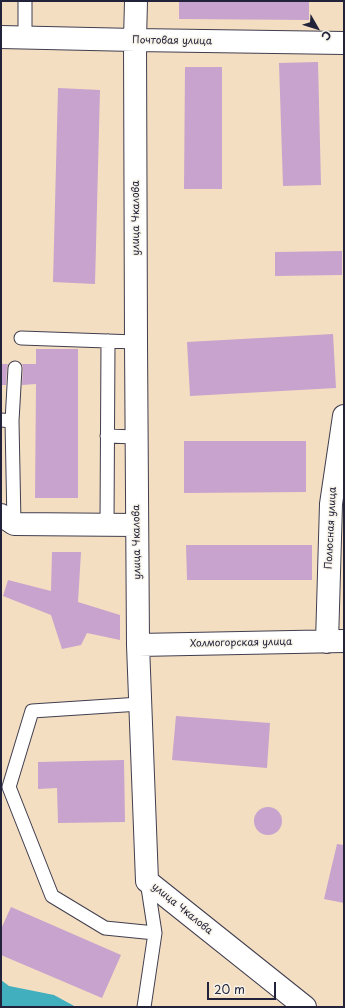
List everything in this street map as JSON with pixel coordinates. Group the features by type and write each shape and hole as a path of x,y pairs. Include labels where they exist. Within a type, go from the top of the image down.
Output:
{"street":[{"name":"улица Чкалова","path":"136,1 136,525 138,645 148,881 305,1007"},
{"name":"Почтовая улица","path":"1,37 344,43"},
{"name":"Полюсная улица","path":"335,641 331,504 344,416"},
{"path":"7,520 136,525"},
{"name":"Холмогорская улица","path":"138,645 335,641"}],"lane":[{"path":"24,37 25,1"},
{"path":"21,338 136,342"},
{"path":"107,524 108,341"},
{"path":"7,520 7,420 15,368"},
{"path":"107,436 136,437"},
{"path":"140,704 32,711 9,787 52,896 105,928 155,933"},
{"path":"144,1007 155,933 148,881"}],"water":[{"path":"1,980 9,986 54,995 76,1007 1,1007"}],"building":[{"path":"179,1 309,1 309,20 179,19"},
{"path":"318,62 321,185 283,186 279,63"},
{"path":"185,67 222,67 222,189 184,189"},
{"path":"58,88 100,90 95,284 53,282"},
{"path":"342,251 342,275 275,276 275,252"},
{"path":"333,334 336,388 190,396 187,342"},
{"path":"36,349 78,349 78,498 35,498 36,384 22,385 22,364 36,364"},
{"path":"1,364 8,364 6,385 1,385"},
{"path":"184,441 306,441 306,492 184,493"},
{"path":"186,545 312,545 312,580 187,580"},
{"path":"52,552 81,552 78,602 120,615 120,640 87,633 81,645 62,649 51,615 3,596 8,580 51,591"},
{"path":"176,716 270,723 267,768 172,760"},
{"path":"124,760 125,822 58,823 57,788 38,789 38,762"},
{"path":"268,807 278,811 282,821 278,831 268,835 258,831 254,821 258,811"},
{"path":"337,844 344,845 344,903 324,899"},
{"path":"11,907 121,955 102,998 1,955 1,929"}]}
